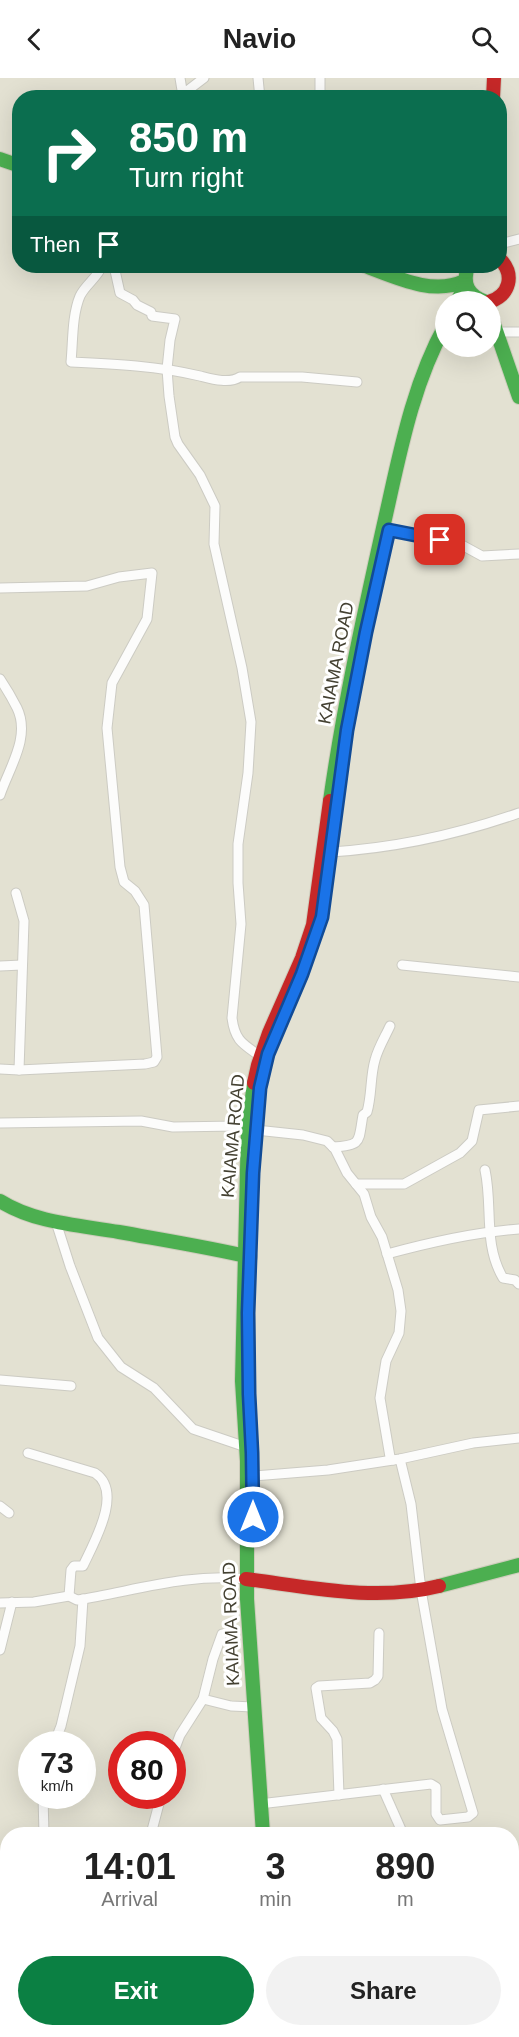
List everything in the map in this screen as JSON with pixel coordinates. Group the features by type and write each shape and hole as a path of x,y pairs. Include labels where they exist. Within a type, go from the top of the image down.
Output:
{"main road":[{"path":"499,291 510,283 507,270"},
{"path":"384,273 443,288 465,283"},
{"path":"462,291 467,273"},
{"path":"465,283 469,291"},
{"path":"501,294 519,286"},
{"name":"KAIAMA ROAD","path":"262,1827 253,1707 242,1381 254,1081 260,1056 275,1017 302,958 314,925 335,766 360,631 399,457 416,392 435,344"},
{"path":"501,344 519,397"},
{"name":"KAIAMA ROAD","path":"252,1129 263,1071 319,929 325,904 337,796 366,632 421,398 436,357"},
{"path":"0,1201 13,1209 46,1220 202,1246 247,1251"},
{"name":"KAIAMA ROAD","path":"247,1251 248,1372 253,1476 249,1579 270,1827"},
{"path":"249,1579 354,1592 403,1593 519,1565"}],"street":[{"path":"172,78 180,78"},
{"path":"190,90 204,78"},
{"path":"100,273 86,288 79,301 71,362 167,369 234,381 240,377 302,377 357,382"},
{"path":"116,273 120,293 151,312 152,316 175,319 167,369 175,437 200,475 215,507 214,544 242,668 251,722 248,773 238,844 241,924 232,1018 233,1030 240,1042 260,1056"},
{"path":"501,332 519,332"},
{"path":"389,530 460,544 482,556 519,554"},
{"path":"0,588 87,586 119,577 152,573 147,619 112,682 107,728 120,867 124,882 135,891 144,905 157,1057 154,1062 145,1064 0,1069"},
{"path":"0,679 18,709 22,736 0,795"},
{"path":"331,852 396,846 493,822 519,813"},
{"path":"16,893 24,921 18,1070"},
{"path":"0,966 22,965"},
{"path":"402,965 519,977"},
{"path":"333,1147 348,1147 354,1145 359,1139 363,1115 367,1112 371,1097 375,1059 390,1026"},
{"path":"356,1184 399,1185 410,1182 460,1153 472,1141 477,1113 481,1109 519,1106"},
{"path":"0,1123 141,1121 173,1127 237,1126 320,1138 333,1147 347,1173 364,1194 370,1217 382,1237 398,1290 401,1311 399,1334 386,1361 380,1398 387,1449 390,1457 396,1460 411,1504 421,1590 442,1710 472,1813 468,1817 440,1820 436,1814 436,1787 431,1784 268,1803"},
{"path":"485,1170 493,1257 501,1275 519,1284"},
{"path":"56,1222 70,1266 98,1338 121,1367 154,1388 193,1429 246,1447"},
{"path":"387,1254 438,1240 489,1231 519,1229"},
{"path":"0,1380 71,1386"},
{"path":"253,1476 328,1470 396,1460 473,1443 519,1438"},
{"path":"28,1453 95,1473 99,1476 106,1491 107,1502 103,1522 83,1566 74,1566 70,1570 69,1596"},
{"path":"0,1506 9,1513"},
{"path":"0,1603 34,1602 69,1596 77,1600 178,1580 224,1577 249,1579"},
{"path":"59,1731 80,1646 83,1599"},
{"path":"0,1650 12,1602"},
{"path":"339,1795 337,1739 321,1718 316,1688 370,1683 375,1680 378,1676 379,1633"},
{"path":"183,1731 203,1700 222,1634"},
{"path":"203,1700 231,1706 253,1707"},
{"path":"383,1789 400,1827"},
{"path":"44,1809 45,1827"},
{"path":"153,1827 157,1809"}],"shaded area":[{"path":"0,78 519,78 519,1827 0,1827"}],"traffic: fast":[{"path":"0,159 12,163"},
{"path":"383,273 427,286 440,287 464,281"},
{"path":"466,273 466,284 470,291"},
{"path":"462,291 465,285"},
{"path":"501,345 519,397"},
{"path":"330,801 354,664 401,449 415,398 435,346"},
{"path":"254,1083 248,1128 242,1381 247,1461 247,1599 263,1827"},
{"path":"0,1201 42,1219 250,1257"},
{"path":"439,1586 519,1565"}],"traffic: jam":[{"path":"493,90 494,78"},
{"path":"501,296 508,284 507,269"},
{"path":"254,1083 269,1033 302,958 313,925 330,801"},
{"path":"246,1579 367,1593 415,1591 439,1586"}],"route":[{"path":"253,1517 248,1350 250,1214 263,1071 314,943 322,917 347,730 389,530 440,540"}]}
